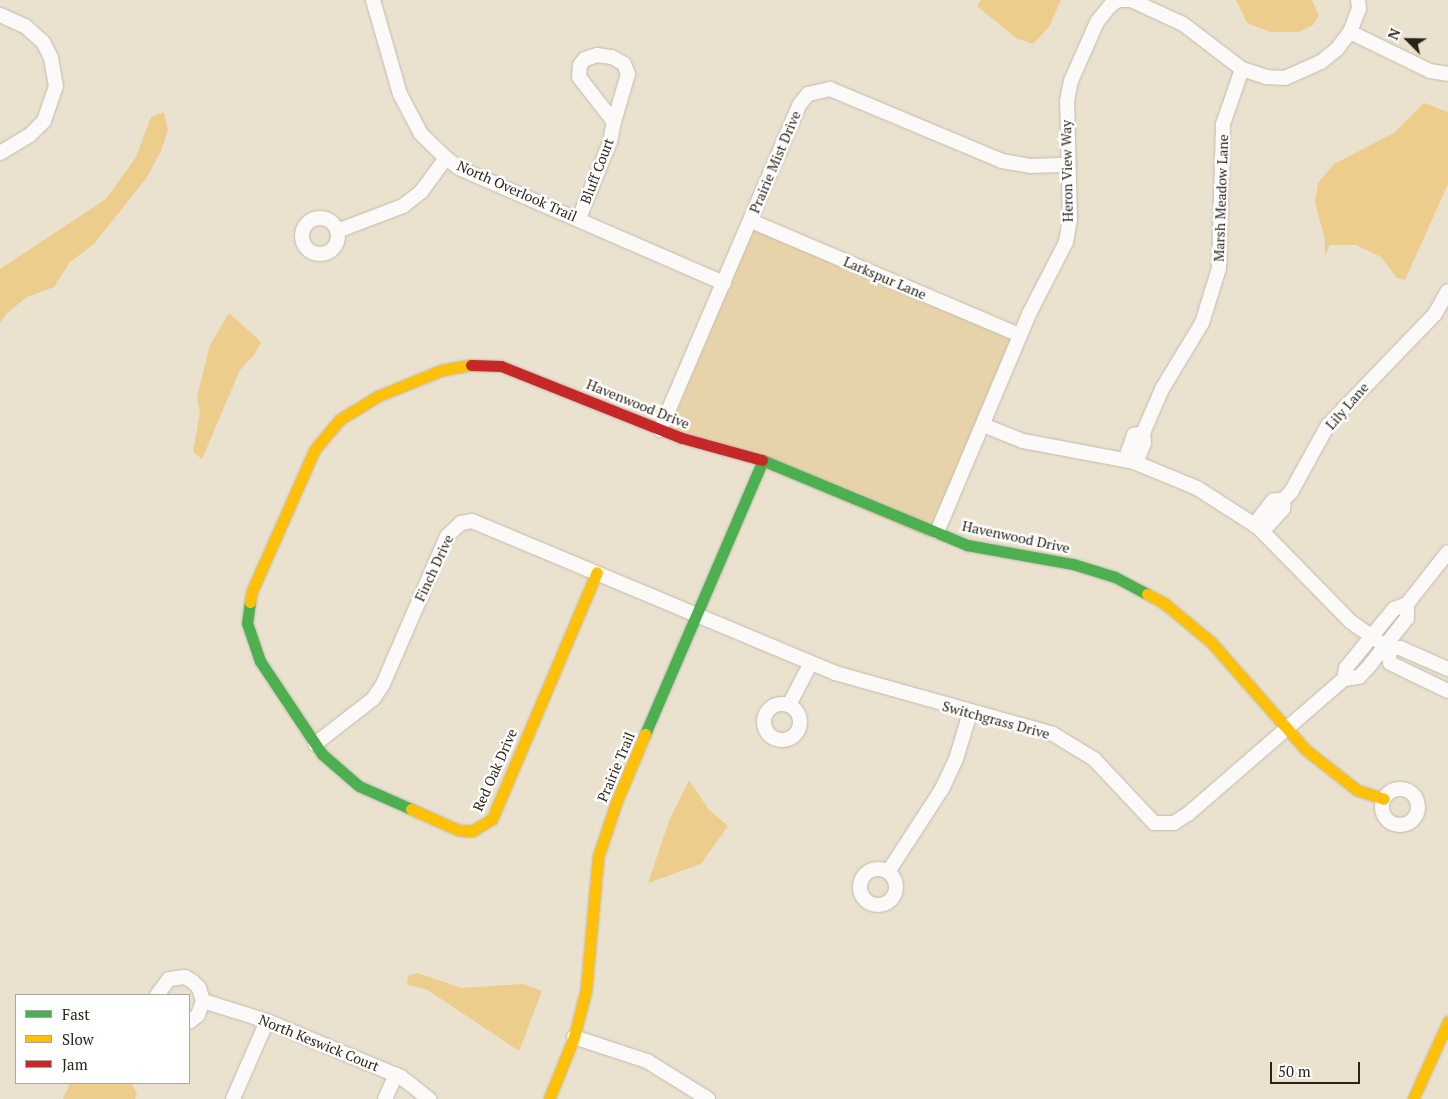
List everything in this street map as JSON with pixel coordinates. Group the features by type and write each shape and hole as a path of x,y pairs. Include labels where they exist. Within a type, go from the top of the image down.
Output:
{"street":[{"name":"North Overlook Trail","path":"373,0 400,94 421,134 446,158 459,168 579,218 724,283"},
{"name":"Heron View Way","path":"937,532 1020,335 1066,242 1070,220 1066,123 1072,81 1097,22 1118,0 1131,0 1183,24 1242,69 1266,77 1284,78 1321,62 1338,49 1350,32 1359,9 1358,0"},
{"path":"0,15 25,26 43,42 55,70 56,86 44,121 30,135 0,153"},
{"path":"1350,32 1430,71 1448,74"},
{"name":"Bluff Court","path":"579,218 610,142 628,74 624,64 600,56 585,59 580,65 579,77 583,86 614,122"},
{"name":"Marsh Meadow Lane","path":"1130,461 1134,435 1143,433 1162,388 1202,323 1219,268 1223,124 1242,69"},
{"name":"Prairie Mist Drive","path":"660,430 800,104 808,94 817,90 830,89 1002,162 1030,166 1067,165"},
{"path":"337,231 403,206 421,192 446,158"},
{"name":"Larkspur Lane","path":"750,221 1020,335"},
{"name":"Lily Lane","path":"1258,528 1273,501 1284,499 1328,425 1435,314 1448,291"},
{"name":"Havenwood Drive","path":"315,744 260,661 250,638 248,608 315,449 339,420 378,396 463,364 501,366 521,372 660,430 763,460 967,545 1072,564 1115,577 1164,603 1211,642 1287,728 1337,776 1357,790 1384,799"},
{"path":"983,425 1023,441 1130,461 1197,488 1258,528 1350,622 1371,637 1391,647 1448,669"},
{"name":"Prairie Trail","path":"549,1099 574,1037 586,990 598,857 616,804 763,460"},
{"name":"Finch Drive","path":"315,744 366,705 383,684 447,536 461,523 479,522 696,615"},
{"path":"1407,604 1407,618 1391,647 1359,678 1344,679 1346,668 1371,637 1394,609 1407,604 1448,552"},
{"name":"Red Oak Drive","path":"315,744 336,769 359,786 458,830 472,831 483,826 492,819 597,572"},
{"name":"Switchgrass Drive","path":"696,615 864,684 970,713 1032,727 1072,745 1094,760 1146,817 1164,824 1188,814 1344,679"},
{"path":"1391,647 1390,663 1448,690"},
{"path":"789,705 811,663"},
{"path":"888,872 942,788 956,759 970,713"},
{"path":"158,994 170,979 185,977 198,986 203,1001 198,1015 190,1021"},
{"name":"North Keswick Court","path":"203,1001 267,1021 396,1074 429,1099"},
{"path":"232,1099 267,1021"},
{"path":"1413,1099 1448,1022"},
{"path":"574,1037 647,1060 708,1099"},
{"path":"385,1099 396,1074"}],"shaded area":[{"path":"981,0 1061,0 1049,27 1033,44 1016,38 977,6"},
{"path":"1236,0 1312,0 1319,16 1313,25 1299,32 1270,32 1247,23"},
{"path":"1424,103 1448,112 1448,184 1405,280 1397,278 1381,257 1356,245 1330,245 1325,255 1325,239 1315,203 1318,183 1334,164 1394,133"},
{"path":"164,112 168,130 161,151 147,177 94,244 70,262 54,287 27,297 6,314 0,323 0,269 106,199 136,157 151,117"},
{"path":"754,230 1013,340 929,538 670,428"},
{"path":"229,313 261,342 254,355 240,370 202,459 193,452 200,412 197,397 210,345"},
{"path":"689,780 709,810 728,826 701,864 648,883 669,821"},
{"path":"418,973 461,988 523,984 542,991 519,1051 426,989 407,985 408,976"},
{"path":"70,1084 132,1084 137,1094 135,1099 63,1099"}],"traffic: fast":[{"path":"762,460 967,545 1073,564 1115,577 1147,594"},
{"path":"645,734 763,460"},
{"path":"250,602 247,623 260,661 322,754 359,786 411,809"}],"traffic: slow":[{"path":"250,602 252,591 315,449 339,420 378,396 442,370 471,365"},
{"path":"411,809 458,830 472,831 492,819 597,572"},
{"path":"1147,594 1164,603 1211,642 1306,750 1357,790 1384,799"},
{"path":"549,1099 574,1037 586,990 598,857 616,803 645,734"},
{"path":"1413,1099 1448,1022"}],"traffic: jam":[{"path":"471,365 501,366 682,438 762,460"}]}
